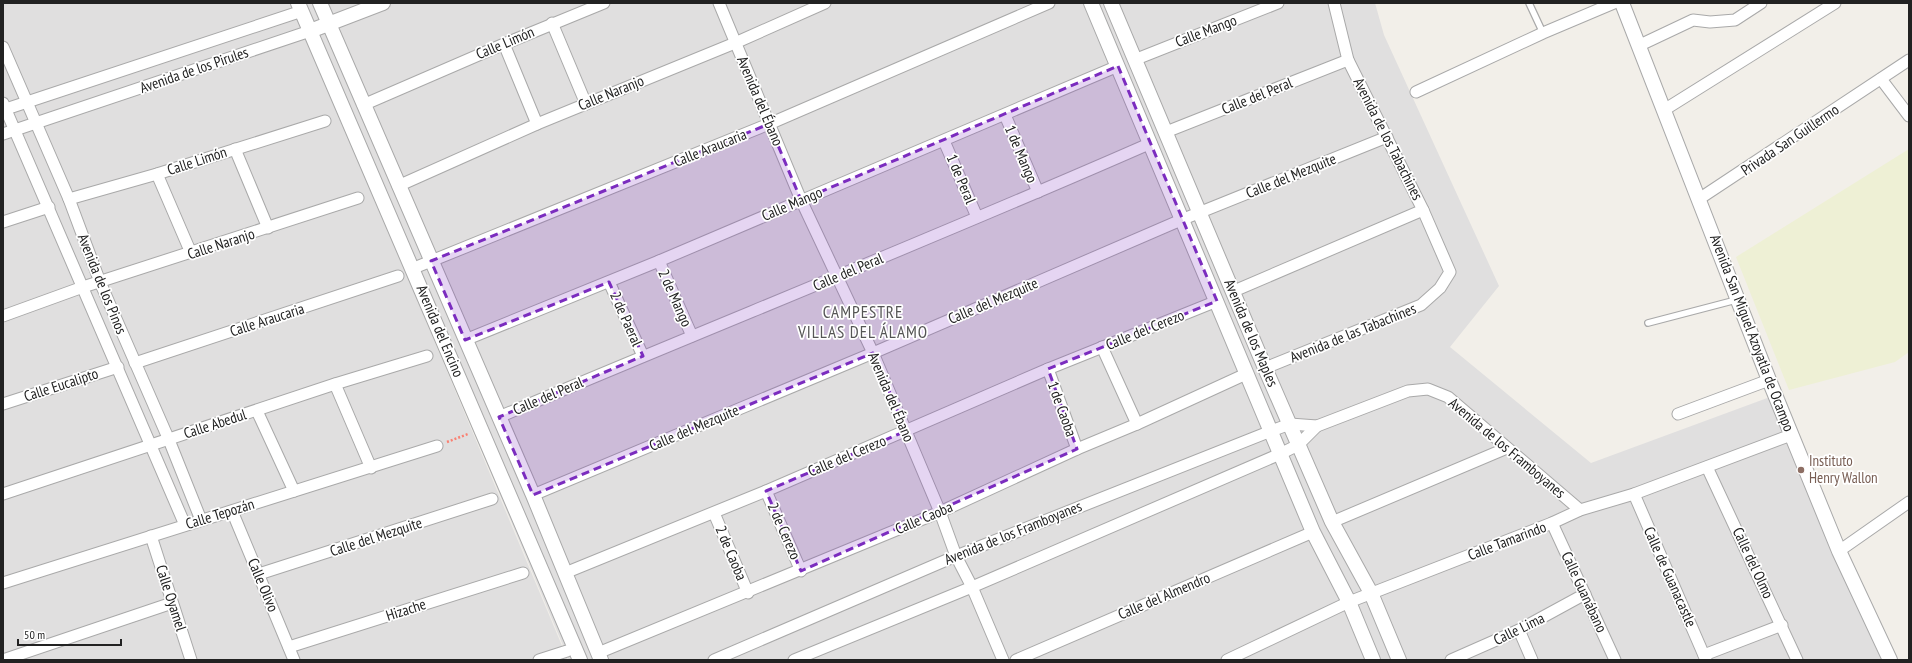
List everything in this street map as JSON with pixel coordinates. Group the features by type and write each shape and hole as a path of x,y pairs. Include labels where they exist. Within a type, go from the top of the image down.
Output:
{"street":[{"name":"Avenida de los Pirules","path":"8,132 310,31 383,3"},
{"name":"Calle Limón","path":"363,105 504,44 604,3"},
{"name":"Avenida del Ébano","path":"719,3 801,200 873,353 940,512 956,556 972,587 1003,660"},
{"name":"Calle Naranjo","path":"398,186 536,124 736,43 825,3"},
{"name":"Calle Araucaria","path":"414,268 769,124 1049,3"},
{"name":"Avenida de los Maples","path":"1090,3 1151,143 1313,532 1349,602 1373,660"},
{"name":"Avenida de los Maples","path":"1111,3 1134,60 1234,291 1265,368 1332,522 1371,593 1399,660"},
{"name":"Calle Mango","path":"1134,60 1278,3"},
{"name":"Avenida de los Tabachines","path":"1334,3 1348,60 1423,210 1450,272"},
{"path":"1416,92 1543,33 1614,3"},
{"name":"Avenida San Miguel Azoyatla de Ocampo","path":"1622,3 1699,199 1736,300 1839,551 1890,660"},
{"path":"1638,46 1693,20 1710,22 1735,20 1761,3"},
{"path":"1664,110 1835,3"},
{"name":"Avenida de los Pirules","path":"4,108 27,102 300,7 322,4"},
{"name":"Avenida del Encino","path":"322,4 363,105 533,496 599,657"},
{"name":"Avenida del Encino","path":"300,7 414,268 580,660"},
{"path":"552,24 586,104"},
{"path":"504,44 536,124"},
{"name":"Avenida de los Pinos","path":"3,47 69,200 100,282 169,440 201,520"},
{"name":"Calle del Peral","path":"1166,132 1348,60"},
{"name":"Privada San Guillermo","path":"1699,199 1909,60"},
{"name":"Calle Mango","path":"465,340 609,282 1118,66"},
{"path":"1881,79 1909,116"},
{"name":"Avenida de los Pinos","path":"4,108 8,132 49,207 185,525"},
{"name":"1 de Mango","path":"1005,115 1038,192"},
{"name":"Calle Limón","path":"69,200 157,174 325,120"},
{"name":"Calle del Mezquite","path":"533,496 873,353 1182,220 1387,137"},
{"name":"1 de Peral","path":"944,141 977,217"},
{"name":"Calle del Peral","path":"499,417 836,277 1151,143"},
{"path":"235,149 268,228"},
{"path":"157,174 191,253"},
{"name":"Calle Naranjo","path":"3,316 83,287 358,198"},
{"path":"3,222 49,207"},
{"path":"1234,291 1423,210"},
{"name":"2 de Mango","path":"658,261 692,336"},
{"name":"Avenida de las Tabachines","path":"1265,368 1421,305 1440,288 1450,272"},
{"name":"Calle Araucaria","path":"135,363 398,276"},
{"name":"2 de Paeral","path":"609,282 643,356"},
{"name":"Calle del Cerezo","path":"565,573 714,513 1048,369 1217,301"},
{"path":"1102,347 1137,424"},
{"name":"Calle Abedul","path":"3,494 152,446 335,384 427,356"},
{"name":"Calle Eucalipto","path":"3,404 118,367"},
{"name":"1 de Caoba","path":"1048,369 1077,448"},
{"name":"Calle Caoba","path":"599,657 940,512 1077,448 1137,424 1246,374"},
{"path":"1678,414 1769,380"},
{"path":"335,384 371,468"},
{"name":"Avenida de los Framboyanes","path":"794,660 972,587 1280,454 1298,444 1317,426 1408,391 1428,389 1448,397 1580,510"},
{"path":"257,411 294,491"},
{"name":"Avenida de los Framboyanes","path":"714,660 956,556 1271,431 1290,424 1317,426"},
{"name":"Calle Tamarindo","path":"1227,660 1242,657 1349,602 1371,593 1552,523 1580,510 1634,494 1791,434"},
{"name":"Calle Tepozán","path":"3,583 437,446"},
{"path":"1332,522 1507,448"},
{"name":"Calle del Olmo","path":"1707,467 1797,660"},
{"name":"2 de Cerezo","path":"766,491 801,571"},
{"name":"Calle de Guanacastle","path":"1634,494 1705,657"},
{"name":"Calle del Mezquite","path":"258,574 492,499"},
{"path":"1839,551 1909,502"},
{"name":"Calle Olivo","path":"232,511 294,660"},
{"name":"2 de Caoba","path":"714,513 748,593"},
{"name":"Calle Guanábano","path":"1552,523 1615,660"},
{"name":"Calle del Almendro","path":"1016,660 1313,532"},
{"name":"Calle Oyamel","path":"151,536 190,660"},
{"name":"Hizache","path":"289,647 523,573"},
{"name":"Calle Lima","path":"1451,660 1520,630 1585,594"},
{"path":"3,660 22,657 172,603"},
{"path":"1705,657 1782,625"},
{"path":"1520,630 1532,660"},
{"path":"539,660 566,651"}],"lane":[{"path":"1529,3 1543,33"},
{"path":"1648,323 1736,300"}],"path":[{"path":"437,446 482,429"}],"highlighted area":[{"path":"1118,66 1217,301 1048,369 1077,449 801,571 766,491 906,431 873,353 533,495 499,417 643,356 609,282 465,340 431,261 769,124 801,200"}],"shaded area":[{"path":"3,3 293,3 568,660 3,660"},
{"name":"CAMPESTRE VILLAS DEL ÁLAMO","path":"294,3 1375,3 1384,35 1499,286 1450,347 1591,463 1770,397 1886,660 569,660"}],"green space":[{"path":"1909,149 1909,352 1895,362 1789,390 1736,257"}],"place":[{"name":"Instituto Henry Wallon","path":"1801,470"}],"district":[{"name":"CAMPESTRE VILLAS DEL ÁLAMO","path":"863,322"}]}
